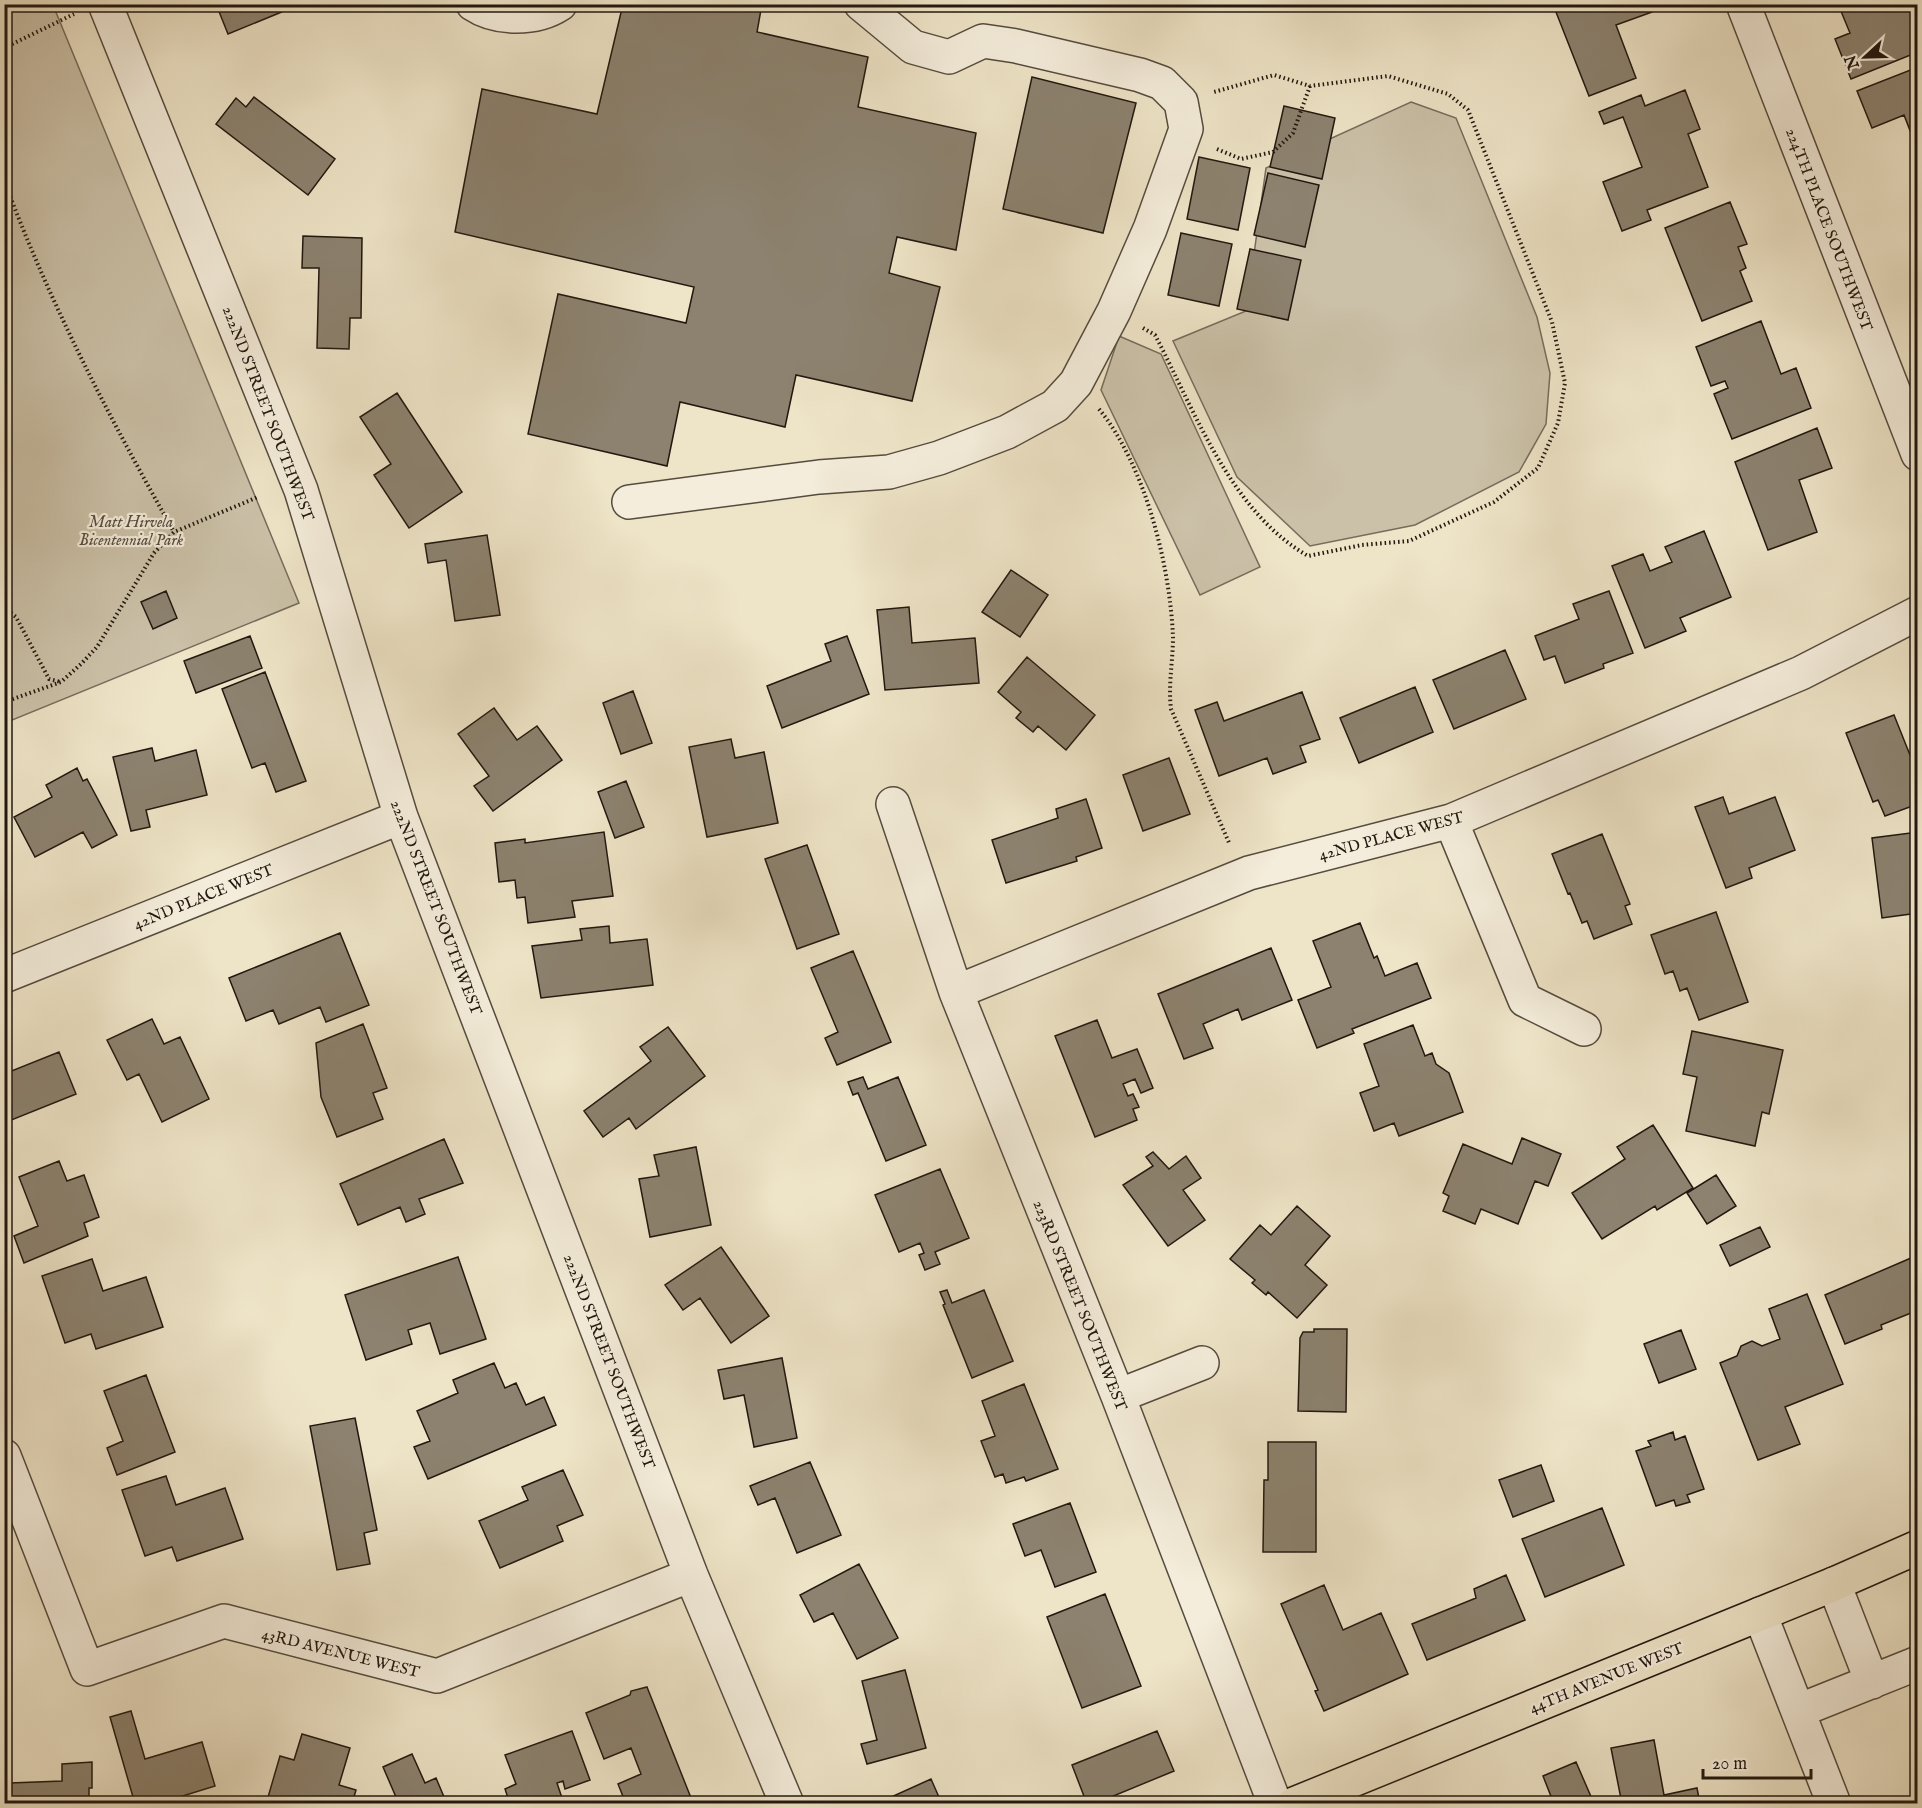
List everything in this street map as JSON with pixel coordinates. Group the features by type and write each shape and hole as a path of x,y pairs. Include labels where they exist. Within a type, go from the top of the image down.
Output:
{"main road":[{"name":"44TH AVENUE WEST","path":"1294,1803 1834,1584 1917,1547"}],"street":[{"path":"473,4 481,10 516,17 552,10 560,4"},
{"path":"629,502 819,477 888,472 939,458 1006,432 1055,406 1076,383 1114,311 1150,229 1183,115 1162,83 1140,75 1016,46 983,41 950,57 913,47 861,4"},
{"name":"224TH PLACE SOUTHWEST","path":"1743,4 1917,454"},
{"name":"222ND STREET SOUTHWEST","path":"90,9 302,490 401,817 691,1575 787,1803"},
{"name":"42ND PLACE WEST","path":"956,992 1249,873 1451,821 1801,672 1917,614"},
{"name":"223RD STREET SOUTHWEST","path":"893,804 956,992 1118,1396 1275,1803"},
{"name":"42ND PLACE WEST","path":"4,976 401,817"},
{"path":"1451,821 1525,1000 1584,1029"},
{"path":"1118,1396 1202,1363"},
{"name":"43RD AVENUE WEST","path":"4,1456 87,1669 224,1622 437,1676 691,1575"},
{"path":"1834,1584 1872,1682"},
{"path":"1760,1614 1834,1803"},
{"path":"1798,1711 1917,1663"}],"path":[{"path":"4,48 90,9"},
{"path":"1114,311 1155,335 1235,489 1290,546 1308,556 1362,545 1409,541 1494,502 1538,468 1558,423 1565,383 1552,322 1468,110 1448,94 1388,76 1310,86 1274,75 1183,115 1207,144 1241,159 1273,152 1293,133 1310,86"},
{"path":"4,180 70,335 128,451 174,532"},
{"path":"1076,383 1107,421 1128,459 1152,512 1169,595 1173,639 1168,688 1171,709 1232,848"},
{"path":"4,702 61,682 97,647 154,553 174,532 258,496"},
{"path":"4,607 16,617 49,679 61,682"}],"green space":[{"name":"Matt Hirvela Bicentennial Park","path":"5,5 53,5 299,603 5,723"},
{"path":"1411,102 1456,118 1537,317 1550,373 1546,424 1519,472 1415,525 1310,546 1237,477 1173,341 1246,311 1266,168"},
{"path":"1119,336 1161,354 1260,567 1200,595 1101,390"}],"building":[{"path":"216,4 281,4 284,11 228,34"},
{"path":"623,4 762,4 757,32 868,57 858,107 976,133 956,250 897,237 889,273 940,287 912,401 796,375 785,427 680,402 667,466 528,434 558,294 686,323 694,287 455,232 482,89 597,114"},
{"path":"1561,4 1649,4 1652,12 1616,25 1636,78 1589,96 1554,7"},
{"path":"1838,4 1917,4 1918,52 1851,79 1835,39 1850,33"},
{"path":"1918,67 1918,139 1915,132 1911,133 1904,115 1872,128 1857,91"},
{"path":"1032,77 1136,103 1103,233 1003,209"},
{"path":"1685,90 1700,129 1688,134 1708,187 1647,210 1651,220 1622,231 1603,182 1642,167 1623,117 1604,124 1599,112 1641,95 1645,106"},
{"path":"254,97 335,159 308,195 216,124 236,98 246,107"},
{"path":"1284,106 1335,118 1322,179 1270,167"},
{"path":"1199,157 1250,168 1238,230 1187,219"},
{"path":"1268,173 1319,185 1305,247 1254,235"},
{"path":"1730,202 1747,244 1738,247 1746,268 1740,271 1752,301 1702,321 1665,228"},
{"path":"1181,233 1232,244 1219,306 1168,295"},
{"path":"303,236 362,238 361,318 350,318 349,349 317,348 319,268 302,268"},
{"path":"1250,249 1301,260 1288,320 1237,309"},
{"path":"1761,321 1781,374 1796,368 1811,408 1732,439 1714,394 1728,388 1725,381 1711,386 1696,347"},
{"path":"397,393 462,492 409,528 374,475 391,464 360,417"},
{"path":"1817,428 1832,468 1799,480 1817,532 1768,550 1735,462"},
{"path":"1704,531 1731,597 1680,618 1686,631 1645,648 1612,566 1643,554 1650,571 1672,562 1665,547"},
{"path":"487,535 500,615 455,621 446,560 428,563 425,544"},
{"path":"1011,570 1048,595 1020,637 982,612"},
{"path":"166,591 177,618 153,629 141,602"},
{"path":"1609,591 1633,653 1603,664 1604,668 1565,683 1555,656 1544,660 1535,636 1579,619 1573,604"},
{"path":"909,607 912,643 975,638 979,683 885,690 877,610"},
{"path":"250,636 262,668 196,693 184,661"},
{"path":"847,636 869,694 782,728 767,686 831,661 825,644"},
{"path":"1505,650 1526,699 1454,729 1433,680"},
{"path":"1027,657 1095,715 1066,750 1038,726 1033,732 1016,718 1021,712 998,692"},
{"path":"265,672 306,781 276,792 265,763 252,768 222,689"},
{"path":"1415,687 1433,732 1359,763 1340,718"},
{"path":"633,691 652,743 621,754 603,703"},
{"path":"1302,692 1320,739 1300,746 1306,762 1273,774 1267,758 1219,776 1195,710 1217,702 1224,721"},
{"path":"494,708 517,740 537,726 562,760 493,811 474,786 489,776 458,734"},
{"path":"1894,715 1918,775 1918,804 1885,816 1878,800 1873,802 1846,733"},
{"path":"731,739 735,758 764,752 778,823 707,837 689,747"},
{"path":"152,748 155,761 196,750 207,795 146,810 150,827 131,831 113,757"},
{"path":"1169,758 1190,814 1143,831 1123,775"},
{"path":"77,768 83,781 87,779 117,835 92,848 83,832 35,857 14,817 52,797 46,785"},
{"path":"626,781 644,827 615,838 598,792"},
{"path":"1723,797 1729,814 1775,797 1795,850 1749,868 1752,878 1726,888 1695,807"},
{"path":"1086,799 1102,848 1076,857 1077,861 1006,883 992,840 1058,818 1056,809"},
{"path":"604,832 613,896 572,901 575,917 528,923 525,897 517,898 515,880 499,882 495,843 525,839 525,843"},
{"path":"1918,832 1918,913 1882,918 1872,838"},
{"path":"1602,834 1630,904 1625,906 1632,924 1594,939 1587,921 1582,923 1552,854"},
{"path":"807,845 839,934 797,949 765,859"},
{"path":"1716,912 1748,1002 1699,1020 1687,988 1680,991 1673,971 1665,974 1651,935"},
{"path":"1360,923 1374,958 1377,956 1385,976 1417,963 1431,998 1352,1029 1354,1033 1317,1048 1298,1000 1331,987 1313,941"},
{"path":"609,926 610,943 647,939 653,985 541,998 532,946 582,940 580,929"},
{"path":"340,933 369,1005 326,1022 320,1007 279,1024 273,1010 246,1021 229,978"},
{"path":"1271,948 1292,1000 1242,1020 1238,1009 1203,1024 1213,1048 1184,1059 1158,994"},
{"path":"853,951 891,1042 837,1065 825,1038 838,1032 811,968"},
{"path":"152,1019 164,1044 180,1037 209,1099 162,1122 139,1074 127,1080 107,1040"},
{"path":"1097,1020 1112,1058 1137,1049 1153,1088 1141,1093 1135,1079 1123,1084 1128,1096 1133,1094 1139,1107 1133,1109 1137,1120 1095,1137 1055,1036"},
{"path":"363,1024 387,1088 373,1093 383,1119 337,1137 321,1097 316,1043"},
{"path":"1413,1025 1425,1056 1432,1053 1436,1064 1449,1073 1463,1112 1399,1136 1394,1123 1374,1131 1360,1093 1379,1086 1364,1044"},
{"path":"668,1027 705,1076 636,1129 629,1118 603,1137 584,1111 651,1061 640,1047"},
{"path":"1692,1031 1783,1050 1769,1114 1762,1112 1755,1146 1686,1131 1697,1077 1683,1074"},
{"path":"59,1052 76,1094 4,1123 4,1074"},
{"path":"863,1077 868,1089 898,1077 926,1145 886,1161 858,1093 853,1095 848,1082"},
{"path":"1653,1125 1693,1188 1657,1210 1655,1206 1602,1239 1572,1193 1625,1159 1617,1147"},
{"path":"1522,1138 1561,1154 1548,1186 1535,1181 1518,1224 1481,1209 1475,1224 1443,1211 1449,1196 1443,1193 1463,1144 1512,1164"},
{"path":"444,1139 463,1183 419,1199 425,1214 406,1222 400,1207 358,1225 340,1184"},
{"path":"696,1147 711,1225 650,1237 639,1179 659,1176 654,1155"},
{"path":"1153,1152 1169,1169 1186,1156 1201,1178 1183,1190 1205,1220 1168,1246 1123,1185 1153,1166 1146,1157"},
{"path":"59,1161 67,1181 84,1175 99,1217 84,1223 88,1236 24,1263 14,1236 38,1226 19,1177"},
{"path":"940,1169 969,1238 935,1252 940,1264 925,1270 919,1255 924,1253 920,1243 899,1252 875,1195"},
{"path":"1716,1175 1736,1206 1707,1224 1687,1193"},
{"path":"1297,1206 1330,1236 1305,1265 1327,1285 1297,1318 1268,1292 1266,1295 1252,1283 1255,1280 1230,1259 1260,1225 1271,1235"},
{"path":"1760,1227 1770,1247 1730,1266 1720,1245"},
{"path":"721,1247 769,1316 731,1343 700,1298 683,1310 665,1285"},
{"path":"1918,1255 1918,1316 1916,1311 1881,1325 1882,1329 1845,1344 1825,1295"},
{"path":"458,1257 486,1339 440,1354 430,1323 408,1330 412,1344 366,1360 345,1295"},
{"path":"92,1259 103,1291 146,1277 163,1327 96,1349 91,1334 65,1343 42,1276"},
{"path":"947,1290 952,1303 984,1290 1013,1361 972,1378 943,1305 945,1304 940,1292"},
{"path":"1807,1294 1843,1384 1785,1407 1800,1444 1758,1460 1720,1363 1737,1356 1741,1346 1752,1341 1762,1346 1780,1339 1769,1309"},
{"path":"1314,1329 1347,1329 1346,1412 1298,1411 1300,1338 1303,1332 1314,1332"},
{"path":"1681,1330 1696,1369 1659,1383 1644,1344"},
{"path":"782,1358 797,1438 754,1447 744,1395 724,1399 718,1370"},
{"path":"494,1363 505,1388 516,1383 526,1405 544,1397 556,1425 428,1479 414,1447 430,1441 417,1411 458,1393 453,1380"},
{"path":"146,1375 175,1452 117,1475 107,1448 123,1441 104,1391"},
{"path":"1024,1384 1058,1469 1026,1481 1024,1477 1006,1483 1003,1474 995,1477 981,1441 995,1436 982,1401"},
{"path":"355,1418 377,1530 364,1533 370,1564 337,1570 310,1426"},
{"path":"1673,1432 1675,1440 1685,1436 1704,1489 1687,1495 1690,1502 1676,1506 1674,1500 1656,1506 1636,1451 1651,1446 1648,1441"},
{"path":"1268,1442 1316,1442 1316,1552 1263,1552 1264,1480 1268,1480"},
{"path":"810,1462 841,1535 797,1553 775,1498 758,1505 750,1486"},
{"path":"1541,1465 1554,1501 1513,1517 1499,1480"},
{"path":"563,1470 583,1515 557,1526 563,1541 500,1568 479,1521 528,1500 522,1487"},
{"path":"166,1476 176,1505 225,1488 243,1539 177,1561 172,1547 145,1556 122,1490"},
{"path":"1070,1503 1096,1572 1055,1587 1041,1550 1025,1556 1013,1524"},
{"path":"1602,1508 1624,1565 1545,1597 1522,1539"},
{"path":"859,1564 898,1638 857,1659 833,1613 814,1622 800,1595"},
{"path":"1506,1575 1525,1620 1427,1660 1412,1624 1476,1598 1474,1589"},
{"path":"1324,1585 1343,1630 1381,1613 1408,1674 1324,1711 1315,1691 1318,1690 1281,1604"},
{"path":"1105,1594 1141,1686 1082,1708 1047,1617"},
{"path":"905,1670 926,1748 867,1764 861,1744 877,1740 862,1681"},
{"path":"647,1687 693,1803 691,1804 626,1804 618,1784 641,1774 631,1748 604,1759 586,1713 630,1695 631,1691"},
{"path":"131,1711 145,1759 202,1742 215,1786 157,1804 135,1804 110,1717"},
{"path":"572,1731 590,1780 565,1789 563,1781 557,1783 564,1804 510,1804 505,1789 516,1784 505,1755"},
{"path":"1157,1731 1174,1771 1094,1804 1087,1804 1072,1765"},
{"path":"302,1734 350,1748 339,1785 356,1790 352,1804 266,1804 280,1756 294,1760"},
{"path":"1654,1740 1664,1795 1697,1788 1700,1804 1622,1804 1611,1748"},
{"path":"412,1754 425,1783 436,1778 447,1804 399,1804 383,1767"},
{"path":"92,1762 92,1788 89,1788 89,1804 11,1804 10,1783 62,1781 62,1764"},
{"path":"1576,1762 1592,1799 1582,1804 1554,1804 1543,1776"},
{"path":"931,1779 942,1804 878,1803"}]}
